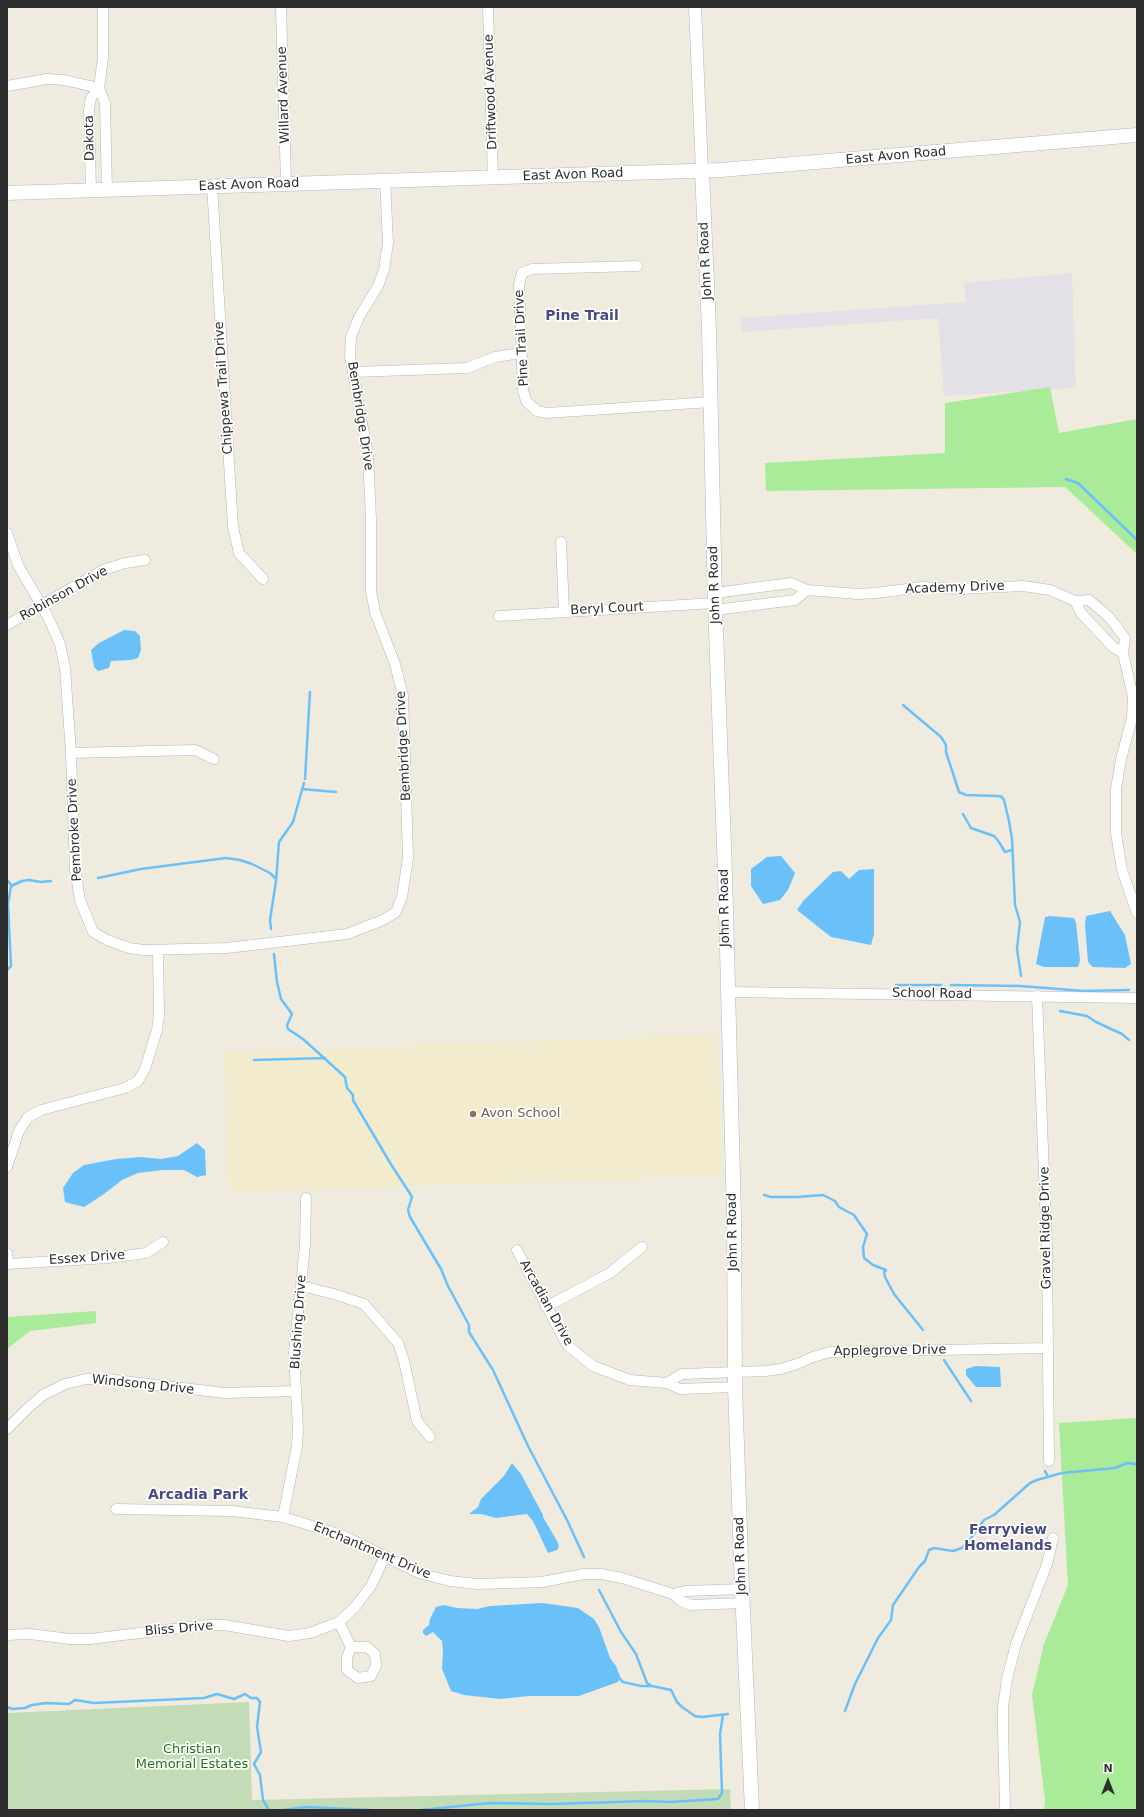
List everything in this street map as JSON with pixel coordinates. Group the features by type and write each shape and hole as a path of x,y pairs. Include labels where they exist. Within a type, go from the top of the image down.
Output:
{"main road":[{"name":"East Avon Road","path":"7,193 702,171 1137,136"},
{"name":"John R Road","path":"702,171 711,402 715,602 728,992 734,1216 735,1371 742,1589 752,1810"}],"street":[{"name":"Dakota","path":"103,7 103,57 99,88 105,103 107,190"},
{"name":"Willard Avenue","path":"281,7 286,183"},
{"name":"Driftwood Avenue","path":"488,7 493,178"},
{"name":"John R Road","path":"695,7 702,171"},
{"path":"7,86 47,79 64,80 99,88"},
{"name":"Dakota","path":"91,191 89,110 91,98 99,88"},
{"name":"Bembridge Drive","path":"158,950 227,948 347,934 383,920 396,912 402,897 408,858 403,696 395,664 375,612 371,591 371,519 368,456 350,356 351,337 359,317 378,286 384,270 388,243 385,180"},
{"name":"Chippewa Trail Drive","path":"212,186 233,527 239,553 263,579"},
{"name":"Pine Trail Drive","path":"637,266 532,269 522,273 519,284 523,390 526,401 537,411 547,413 711,402"},
{"path":"353,372 467,368 495,357 522,353"},
{"name":"Pembroke Drive","path":"7,534 18,565 42,605 60,644 65,668 71,753 75,870 80,900 93,932 107,940 128,948 158,950"},
{"path":"561,542 564,611"},
{"name":"Robinson Drive","path":"7,625 103,570 126,562 144,560"},
{"name":"Academy Drive","path":"715,602 791,583 808,590 876,594 922,587 959,589 1023,586 1050,590 1076,601 1089,600 1109,617 1125,638 1123,653 1133,697 1132,718 1121,759 1116,789 1116,833 1122,870 1137,913"},
{"path":"715,602 795,600 808,590"},
{"path":"1076,601 1081,613 1113,647 1123,653"},
{"name":"Beryl Court","path":"499,616 715,602"},
{"path":"71,753 195,750 214,759"},
{"path":"7,1167 19,1131 28,1117 41,1110 125,1088 138,1081 145,1069 157,1030 159,1015 158,950"},
{"name":"School Road","path":"728,992 1137,998"},
{"name":"Gravel Ridge Drive","path":"1037,996 1048,1250 1049,1461"},
{"name":"Blushing Drive","path":"283,1517 297,1446 298,1429 294,1353 305,1245 306,1198"},
{"name":"Essex Drive","path":"7,1264 109,1258 146,1253 163,1242"},
{"path":"546,1307 610,1273 642,1247"},
{"name":"Arcadian Drive","path":"517,1250 546,1307 570,1349 593,1366 630,1380 667,1383 680,1389 736,1387"},
{"path":"7,1253 7,1264"},
{"path":"301,1286 334,1294 364,1304 388,1331 398,1343 404,1361 417,1421 430,1437"},
{"name":"Applegrove Drive","path":"735,1371 765,1371 781,1369 830,1352 1048,1348"},
{"path":"667,1383 682,1374 735,1371"},
{"name":"Windsong Drive","path":"7,1429 43,1395 65,1384 86,1379 107,1379 225,1394 295,1391"},
{"name":"Enchantment Drive","path":"116,1509 232,1511 260,1513 283,1517 342,1535 419,1572 450,1581 477,1584 535,1582 584,1574 601,1574 622,1578 673,1594 681,1601 691,1605 743,1603"},
{"path":"1005,1810 1002,1728 1007,1679 1016,1644 1048,1564 1053,1538"},
{"name":"Bliss Drive","path":"7,1635 30,1634 70,1639 90,1639 206,1625 224,1625 272,1635 289,1636 310,1633 339,1622 355,1607 371,1586 385,1556"},
{"name":"Enchantment Drive","path":"673,1594 685,1591 742,1589"},
{"path":"339,1622 351,1647"}],"shaded area":[{"path":"1072,273 1076,388 944,396 938,318 742,332 741,318 965,302 964,283"},
{"name":"Avon School","path":"718,1035 721,1176 230,1192 224,1052"}],"green space":[{"path":"1050,387 1059,433 1137,419 1137,554 1065,487 766,491 765,463 945,453 945,403"},
{"path":"96,1311 96,1323 30,1331 7,1349 7,1317"},
{"path":"1137,1418 1137,1810 1044,1810 1045,1800 1032,1695 1044,1644 1068,1585 1059,1423"},
{"name":"Christian Memorial Estates","path":"249,1702 252,1800 730,1789 731,1810 7,1810 7,1713"}],"water":[{"path":"124,630 135,631 140,636 141,650 138,658 131,660 111,661 109,668 98,671 94,667 91,650 99,643"},
{"path":"781,856 795,873 788,890 780,900 763,904 751,886 751,869 767,857"},
{"path":"874,869 874,934 871,945 831,937 797,910 804,900 833,872 841,871 849,879 859,870"},
{"path":"1110,911 1125,935 1131,964 1125,968 1093,967 1088,962 1085,925 1086,916"},
{"path":"1045,917 1074,918 1076,923 1080,960 1078,967 1044,967 1036,964"},
{"path":"197,1143 205,1150 206,1175 197,1177 184,1170 163,1170 138,1173 122,1180 84,1207 65,1202 63,1188 73,1173 84,1165 116,1159 141,1157 161,1159 178,1156"},
{"path":"976,1366 1000,1367 1001,1387 976,1387 966,1375 966,1369"},
{"path":"512,1463 521,1474 557,1541 559,1546 557,1550 548,1553 533,1521 527,1514 496,1518 481,1514 469,1514 478,1507 481,1499 504,1476"},
{"path":"542,1603 578,1608 594,1619 599,1627 610,1658 616,1666 620,1676 618,1682 579,1696 529,1696 500,1699 464,1695 451,1691 442,1669 442,1641 433,1632 426,1636 423,1633 423,1630 429,1625 430,1619 436,1607 444,1605 457,1608 477,1609 490,1606"}],"waterway":[{"path":"1066,479 1078,483 1137,540"},
{"path":"305,779 310,692"},
{"path":"903,705 941,737 946,745 946,752 959,792 966,795 998,796 1002,797 1004,800 1012,839 1015,905 1020,922 1017,949 1021,976"},
{"path":"271,929 270,920 276,881 279,842 293,822 304,783"},
{"path":"302,789 336,792"},
{"path":"963,814 971,828 994,836 1005,852 1012,850"},
{"path":"98,878 141,869 226,858 252,864 270,873 276,879"},
{"path":"7,880 12,886"},
{"path":"7,970 11,966 8,904 11,886 22,881 29,880 41,882 51,881"},
{"path":"274,954 277,982 281,999 292,1014 287,1025 288,1029 303,1039 345,1077 347,1088 353,1095 353,1100 412,1197 408,1210 410,1217 441,1269 448,1286 469,1325 469,1332 493,1370 528,1446 567,1520 584,1557"},
{"path":"896,985 941,985"},
{"path":"951,985 1020,986 1084,991 1129,990"},
{"path":"1060,1011 1087,1016 1096,1022 1122,1034 1129,1040"},
{"path":"254,1060 325,1058"},
{"path":"764,1195 771,1197 823,1195 835,1201 839,1207 854,1215 867,1234 863,1247 864,1258 873,1265 886,1270 884,1272 885,1277 894,1294 923,1330"},
{"path":"944,1360 971,1401"},
{"path":"845,1711 855,1684 878,1638 891,1620 893,1605 919,1567 925,1561 929,1550 934,1548 953,1551 962,1548 984,1520 994,1515 1030,1483 1037,1480 1062,1473 1115,1468 1127,1463 1137,1464"},
{"path":"1045,1471 1048,1477"},
{"path":"599,1590 621,1632 636,1654 647,1683 652,1686"},
{"path":"618,1677 623,1682 671,1690 677,1702 695,1716 702,1717 728,1714"},
{"path":"7,1707 12,1709 25,1708 32,1705 46,1703 69,1704 75,1700 94,1703 204,1698 217,1694 234,1699 245,1694 251,1698 257,1698 260,1702 257,1727 261,1752 254,1764 260,1775 263,1800 269,1810"},
{"path":"421,1810 490,1803 552,1804 646,1801 670,1802 718,1799 722,1793 720,1734 723,1715"},
{"path":"283,1810 306,1807 371,1810"}],"place":[{"name":"Avon School","path":"473,1114"}],"district":[{"name":"Pine Trail","path":"582,316"},
{"name":"Arcadia Park","path":"198,1495"},
{"name":"Ferryview Homelands","path":"1008,1538"}]}
